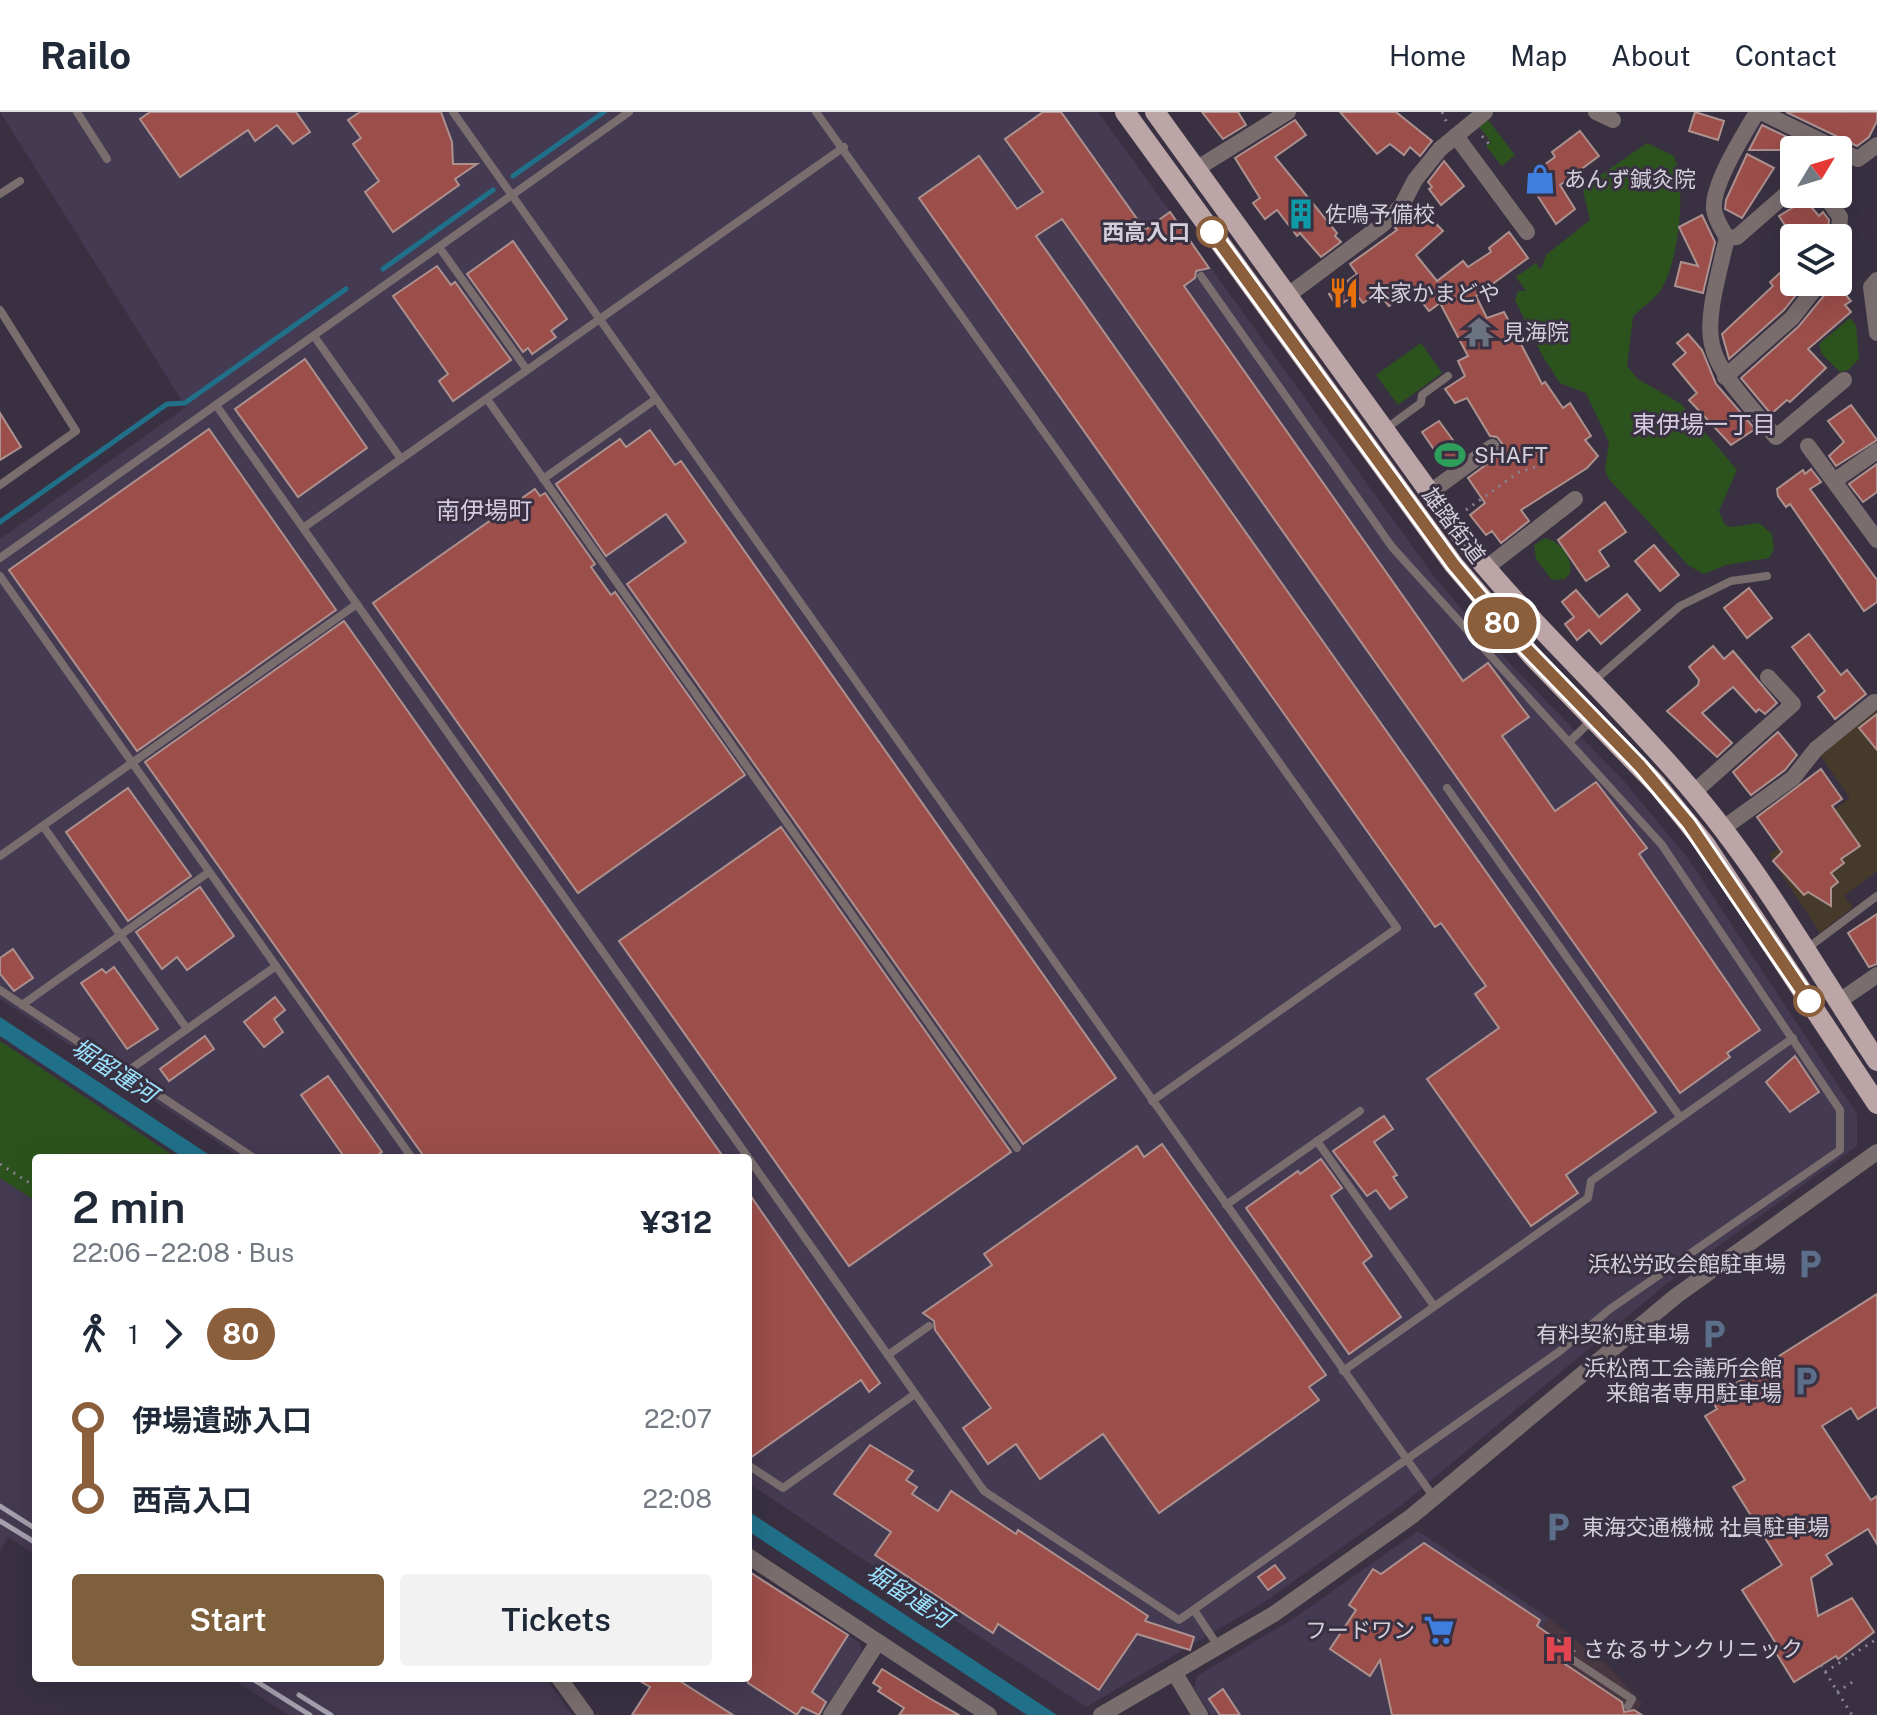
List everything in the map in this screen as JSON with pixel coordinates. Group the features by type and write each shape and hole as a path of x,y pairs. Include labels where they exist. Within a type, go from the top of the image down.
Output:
{"main road":[{"name":"雄踏街道","path":"1125,112 1454,565 1522,645 1657,785 1705,844 1877,1104"},
{"name":"雄踏街道","path":"1155,112 1486,568 1694,792 1877,1061"}],"street":[{"path":"1196,169 1288,112"},
{"path":"1287,296 1382,225 1402,205 1415,180 1440,149 1485,112"},
{"path":"1596,112 1613,120"},
{"path":"1844,380 1776,437 1725,377 1714,358 1707,329 1727,238 1717,220 1715,199 1735,151 1759,112 1858,159 1877,145"},
{"path":"1456,136 1527,232"},
{"path":"1727,238 1737,237 1780,199"},
{"path":"1877,280 1871,287 1877,333"},
{"path":"1725,377 1792,318 1809,296"},
{"path":"1808,446 1877,540"},
{"path":"1429,493 1492,447"},
{"path":"1834,481 1877,451"},
{"path":"1486,568 1575,499"},
{"path":"1694,792 1793,704 1768,677"},
{"path":"1722,829 1793,778 1816,749 1874,702"},
{"path":"1838,1002 1877,975"},
{"path":"1101,1715 1296,1599 1436,1499 1676,1296 1877,1152"},
{"path":"752,1559 989,1715"},
{"path":"831,1715 878,1642"},
{"path":"1174,1672 1200,1715"},
{"path":"562,1682 586,1715"}],"lane":[{"path":"77,112 107,159"},
{"path":"453,112 1436,1499"},
{"path":"0,558 629,112"},
{"path":"816,112 844,147 1397,928 1152,1101"},
{"path":"303,528 844,147"},
{"path":"0,194 20,181"},
{"path":"439,247 527,370"},
{"path":"752,1163 984,1491 1179,1620 1560,1351 1610,1309 1840,1150 1840,1110 1677,864 1631,807 1392,547 1201,276"},
{"path":"0,310 76,431 0,485"},
{"path":"314,336 401,459"},
{"path":"1383,430 1421,403 1422,395 1448,376"},
{"path":"487,399 1017,1148"},
{"path":"543,479 656,399"},
{"path":"216,405 746,1154"},
{"path":"0,576 409,1154"},
{"path":"1592,683 1680,606 1731,581 1767,576"},
{"path":"0,856 357,604"},
{"path":"1569,742 1593,718"},
{"path":"1447,788 1680,1117"},
{"path":"43,826 187,1029"},
{"path":"22,1005 209,872"},
{"path":"1804,950 1877,896"},
{"path":"125,1073 276,966"},
{"path":"0,990 248,1154"},
{"path":"1343,1371 1588,1198 1591,1181 1793,1038"},
{"path":"1226,1205 1360,1111"},
{"path":"1317,1141 1434,1306"},
{"path":"888,1355 929,1326"},
{"path":"752,1468 783,1488 915,1394"},
{"path":"1194,1610 1218,1646"},
{"path":"1570,1658 1632,1699 1628,1706"}],"path":[{"path":"1463,512 1519,472 1535,467"},
{"path":"0,1164 32,1184"},
{"path":"1825,1672 1877,1639"},
{"path":"1821,1665 1852,1715"},
{"path":"1837,1692 1854,1681"}],"shaded area":[{"path":"0,112 1098,112 1436,579 1496,649 1624,781 1687,857 1857,1114 1857,1146 1666,1284 1403,1504 1263,1603 1086,1707 752,1486 752,1154 235,1154 0,999 0,539 186,407"},
{"path":"1877,703 1877,871 1844,896 1853,907 1820,933 1769,855 1850,798 1817,751"},
{"path":"0,1178 32,1198 32,1552 8,1537 0,1551"},
{"path":"1418,1531 1549,1618 1485,1715 1211,1715 1194,1688 1197,1676 1296,1617"},
{"path":"752,1572 860,1643 862,1651 821,1715 630,1715 651,1682 752,1682"},
{"name":"さなるサンクリニック","path":"1549,1618 1609,1667 1642,1703 1634,1715 1485,1715"},
{"path":"237,1682 549,1682 572,1715 289,1715"}],"green space":[{"path":"1488,120 1515,155 1502,166 1486,146 1491,142 1479,127"},
{"path":"1647,143 1674,156 1680,186 1679,225 1667,278 1657,295 1633,317 1627,366 1638,379 1681,404 1737,470 1719,511 1725,525 1759,523 1772,534 1774,548 1769,558 1726,565 1704,574 1688,565 1609,479 1605,471 1609,442 1586,393 1560,383 1542,355 1515,300 1518,291 1526,291 1516,277 1536,263 1541,270 1546,255 1590,220 1583,191 1588,184"},
{"path":"1850,318 1856,325 1859,359 1848,370 1840,372 1822,354 1819,344"},
{"path":"1421,343 1442,373 1398,405 1376,375"},
{"path":"1545,538 1556,543 1567,556 1570,573 1565,579 1552,580 1536,559 1534,545"},
{"path":"0,1041 171,1154 32,1154 32,1198 0,1178"}],"water":[{"path":"0,1017 208,1154 178,1154 0,1036"},
{"path":"752,1514 1057,1715 1027,1715 752,1534"}],"building":[{"path":"150,112 296,112 310,132 293,144 277,125 255,141 248,130 180,177 140,119"},
{"path":"360,112 441,112 452,142 453,164 477,164 455,179 459,185 393,232 365,192 379,181 353,144 361,138 348,120"},
{"path":"1043,112 1061,112 1145,230 1170,212 1209,268 1196,271 1195,278 1184,286 1463,681 1488,663 1529,717 1502,736 1555,811 1596,782 1647,848 1639,854 1760,1030 1727,1053 1730,1057 1680,1093 1062,219 1036,236 1656,1112 1566,1175 1578,1193 1531,1226 1427,1079 1499,1028 1475,994 1486,986 1441,923 1435,927 919,198 979,156 1017,209 1043,192 1005,139"},
{"path":"1202,112 1238,112 1246,125 1223,139"},
{"path":"1340,112 1396,112 1432,141 1420,156 1410,147 1404,155 1390,144 1377,154"},
{"path":"1695,112 1724,121 1718,140 1689,131"},
{"path":"1786,112 1877,112 1877,121 1869,137 1857,146 1852,144 1852,136 1836,136"},
{"path":"1295,120 1306,135 1275,157 1337,233 1335,236 1341,242 1321,257 1300,233 1297,236 1277,210 1265,219 1253,203 1260,198 1235,158"},
{"path":"1762,125 1785,136 1780,136 1780,150 1749,150"},
{"path":"1580,131 1599,156 1560,185 1575,209 1556,224 1526,178 1555,157 1552,152"},
{"path":"1747,154 1774,168 1742,218 1725,209 1726,200"},
{"path":"1444,161 1464,186 1441,205 1429,189 1432,187 1428,182"},
{"path":"1421,208 1443,231 1416,255 1437,281 1463,261 1468,267 1491,252 1489,248 1509,232 1528,258 1476,296 1487,318 1504,312 1542,384 1545,382 1563,408 1570,403 1591,436 1585,440 1598,456 1587,468 1521,510 1529,521 1501,543 1492,531 1486,535 1470,515 1485,503 1468,478 1499,455 1503,445 1497,437 1490,436 1467,398 1455,403 1445,389 1465,376 1458,361 1468,356 1440,303 1429,311 1411,288 1389,306 1378,293 1363,303 1356,294 1337,307 1329,294 1357,274 1350,264 1397,230 1395,228 1411,211 1413,214"},
{"path":"1792,208 1812,208 1819,216 1823,212 1829,224 1784,224 1779,216"},
{"path":"1702,215 1715,242 1703,293 1675,286 1681,262 1698,266 1679,227"},
{"path":"513,241 567,319 551,331 556,337 532,354 528,348 523,352 467,274"},
{"path":"437,266 451,285 455,282 511,360 453,401 439,381 448,374 393,296"},
{"path":"1780,273 1780,296 1795,296 1784,310 1729,359 1722,334 1773,286 1770,282"},
{"path":"1824,296 1847,296 1851,301 1845,305 1851,312 1808,349 1826,368 1790,402 1787,400 1771,414 1741,378 1799,326"},
{"path":"1688,334 1702,350 1716,384 1755,429 1731,445 1689,400 1697,393 1673,364 1686,353 1677,343"},
{"path":"305,359 367,448 298,497 235,409"},
{"path":"1851,405 1877,440 1836,466 1829,456 1844,442 1828,421"},
{"path":"0,413 21,447 0,460"},
{"path":"1439,421 1463,454 1446,467 1422,432"},
{"path":"209,429 336,610 137,751 9,570"},
{"path":"650,430 675,465 681,461 1116,1078 1023,1144 627,584 686,542 666,514 606,556 556,484 620,439 626,447"},
{"path":"1877,464 1877,492 1863,502 1849,484"},
{"path":"1811,469 1821,482 1810,489 1877,580 1877,602 1864,611 1790,504 1786,507 1778,496 1777,489 1803,470 1805,474"},
{"path":"535,489 540,496 545,493 595,564 591,567 611,595 615,592 745,775 578,893 373,603"},
{"path":"1605,502 1626,532 1599,551 1609,566 1586,581 1558,540"},
{"path":"1654,545 1679,575 1660,591 1635,561"},
{"path":"1749,588 1772,618 1747,638 1724,608"},
{"path":"1576,590 1599,617 1627,594 1640,610 1601,644 1589,630 1577,640 1565,624 1574,617 1562,602"},
{"path":"344,621 721,1154 422,1154 145,762"},
{"path":"1809,634 1841,675 1847,670 1866,694 1835,719 1818,697 1825,691 1792,647"},
{"path":"1713,646 1724,659 1733,651 1777,703 1765,714 1759,709 1756,712 1733,687 1702,713 1732,743 1717,757 1667,711 1698,685 1699,680 1689,667"},
{"path":"1877,714 1877,750 1859,728"},
{"path":"1778,732 1797,755 1785,770 1751,795 1733,772"},
{"path":"1821,769 1842,799 1832,806 1860,846 1841,859 1844,863 1831,873 1838,882 1831,888 1831,906 1808,892 1804,895 1773,861 1782,852 1757,817"},
{"path":"128,788 191,876 128,921 66,832"},
{"path":"781,827 1011,1152 849,1266 619,941"},
{"path":"200,887 234,936 187,970 177,957 162,969 136,932"},
{"path":"1877,914 1877,964 1869,967 1848,933"},
{"path":"13,949 33,978 14,991 0,974 0,958"},
{"path":"114,967 158,1029 127,1049 81,983 102,969 106,973"},
{"path":"275,997 285,1010 274,1019 283,1032 264,1047 244,1022"},
{"path":"205,1036 214,1049 169,1081 160,1069"},
{"path":"1795,1056 1819,1092 1790,1112 1766,1082"},
{"path":"328,1076 382,1152 342,1154 301,1095"},
{"path":"1384,1116 1393,1129 1374,1142 1397,1175 1393,1177 1407,1197 1390,1209 1376,1190 1367,1196 1333,1151"},
{"path":"1162,1144 1326,1375 1309,1387 1319,1400 1159,1513 1103,1434 1040,1479 1016,1444 988,1464 963,1428 991,1408 935,1330 934,1321 923,1313 992,1265 984,1254 1137,1146 1144,1157"},
{"path":"1321,1159 1342,1188 1331,1196 1372,1256 1363,1263 1401,1317 1349,1354 1246,1208 1298,1171 1300,1174"},
{"path":"752,1198 880,1383 869,1392 861,1380 752,1457"},
{"path":"1877,1294 1877,1407 1858,1419 1851,1408 1822,1426 1871,1500 1877,1496 1877,1544 1868,1529 1826,1555 1832,1564 1811,1578 1818,1616 1852,1598 1874,1632 1838,1659 1836,1656 1794,1682 1773,1648 1777,1645 1742,1590 1782,1565 1733,1487 1745,1480 1705,1416 1717,1409 1711,1399"},
{"path":"870,1445 913,1471 906,1480 917,1487 912,1494 938,1511 951,1491 1016,1534 1018,1530 1148,1616 1145,1621 1194,1637 1190,1650 1137,1634 1099,1690 998,1624 993,1633 875,1555 891,1532 834,1494"},
{"path":"1424,1543 1540,1620 1537,1626 1574,1651 1565,1654 1565,1664 1622,1702 1624,1712 1634,1710 1642,1715 1392,1715 1380,1660 1370,1676 1330,1649 1356,1610 1349,1605 1373,1569 1381,1574"},
{"path":"1275,1565 1285,1578 1268,1590 1258,1577"},
{"path":"752,1574 848,1635 812,1692 826,1702 819,1715 802,1707 797,1715 748,1683 752,1682"},
{"path":"882,1669 959,1715 899,1715 904,1708 878,1691 881,1688 873,1683"},
{"path":"642,1682 681,1682 733,1715 632,1715 650,1687"},
{"path":"1223,1689 1240,1715 1220,1715 1209,1699"}],"waterway":[{"path":"513,176 604,112"},
{"path":"383,269 493,190"},
{"path":"0,522 167,404 185,403 346,289"}],"railway":[{"path":"0,1506 32,1526"},
{"path":"0,1521 32,1541"},
{"path":"257,1682 310,1715"},
{"path":"299,1695 331,1715"}],"bus line":[{"name":"80","path":"1212,232 1454,565 1492,612 1640,766 1689,824 1809,1001"}],"place":[{"name":"あんず鍼灸院","path":"1540,179"},
{"name":"佐鳴予備校","path":"1301,214"},
{"name":"西高入口","path":"1212,232"},
{"name":"本家かまどや","path":"1344,293"},
{"name":"見海院","path":"1479,332"},
{"name":"SHAFT","path":"1450,455"},
{"name":"浜松労政会館駐車場","path":"1810,1264"},
{"name":"有料契約駐車場","path":"1714,1334"},
{"name":"浜松商工会議所会館 来館者専用駐車場","path":"1806,1381"},
{"name":"東海交通機械 社員駐車場","path":"1558,1527"},
{"name":"フードワン","path":"1439,1630"},
{"name":"さなるサンクリニック","path":"1559,1649"}],"district":[{"name":"東伊場一丁目","path":"1704,425"},
{"name":"南伊場町","path":"484,511"}],"water label":[{"name":"堀留運河","path":"114,1071"},
{"name":"堀留運河","path":"909,1596"}]}
